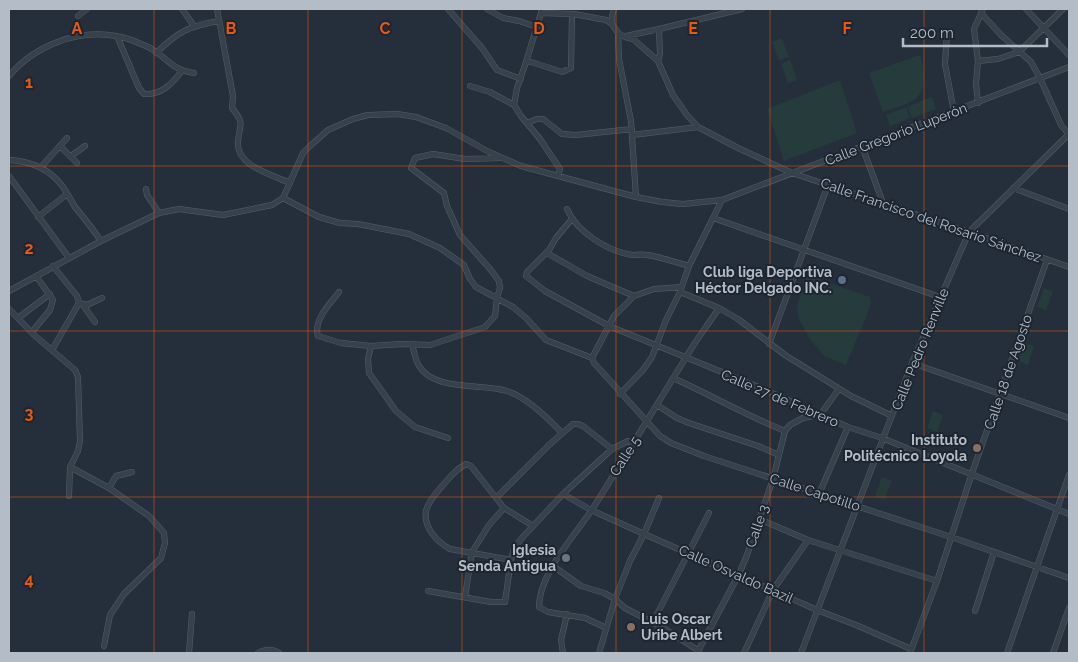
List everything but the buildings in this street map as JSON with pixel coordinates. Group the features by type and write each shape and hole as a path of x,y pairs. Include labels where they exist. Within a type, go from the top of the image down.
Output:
{"street":[{"path":"78,16 87,9"},
{"path":"182,9 194,26"},
{"path":"217,9 233,96 232,108 240,118 241,129 238,151 247,162 290,183"},
{"path":"448,9 482,48 497,70 521,79"},
{"path":"488,9 503,18 537,27"},
{"path":"612,24 614,9"},
{"path":"621,34 658,29 742,9"},
{"path":"1026,9 1069,55"},
{"path":"978,61 998,59 1019,52 1063,9"},
{"path":"514,105 517,88 541,11 572,14 606,20 621,34 633,39 658,61 674,95 687,115 698,127"},
{"path":"978,103 976,82 978,61 974,29 982,11 1001,36 1031,62 1040,78 1052,108 1069,135"},
{"path":"526,62 562,72 571,68 572,14"},
{"path":"156,53 172,37 194,26 219,21"},
{"path":"658,29 660,54 658,61"},
{"path":"947,33 945,64 954,112"},
{"path":"9,76 30,56 66,39 98,34 117,36 150,48 181,72 194,73"},
{"path":"621,34 619,59 632,132 636,196"},
{"path":"117,36 139,88 144,94 155,94 173,82 181,72"},
{"name":"Calle Gregorio Luperón","path":"502,158 558,176 636,196 662,202 698,204 722,200 1069,67"},
{"path":"470,86 490,92 514,105 560,169 558,176"},
{"path":"9,291 101,241 159,213 180,209 211,214 234,214 272,205 283,198 303,153 328,130 353,119 368,115 397,114 429,121 502,158"},
{"path":"529,126 529,122 537,118 543,119 562,134 576,135 698,127"},
{"name":"Calle Francisco del Rosario Sánchez","path":"698,127 792,173 970,232 1069,268"},
{"name":"Calle Pedro Renville","path":"801,653 912,363 970,232 1069,135"},
{"path":"41,167 67,138"},
{"path":"60,146 76,163"},
{"path":"71,156 84,146"},
{"path":"862,146 883,203"},
{"path":"338,292 322,314 316,332 318,336 341,343 372,346 430,345 485,327 495,316 496,298 500,288 499,281 490,268 460,235 444,193 411,168 415,158 433,154 465,159 502,158"},
{"path":"9,160 17,160 41,167 56,180 101,241"},
{"path":"9,176 69,258"},
{"path":"769,344 828,185"},
{"path":"1013,188 1069,209"},
{"path":"146,189 147,195 159,213"},
{"path":"38,217 67,194"},
{"path":"283,198 319,217 340,223 358,224 409,234 440,248 464,265 470,280 476,287 513,307 546,340 592,358 614,316 634,296 654,289 681,289 738,319 769,344 839,389 892,416"},
{"path":"620,394 643,370 652,357 689,266 722,200"},
{"path":"567,209 572,219 603,245 633,255 648,255 689,266"},
{"path":"714,218 940,297"},
{"path":"572,219 546,253 587,276 634,296"},
{"name":"Calle 27 de Febrero","path":"546,253 527,272 526,276 545,291 609,326 656,344 820,416 972,473 1069,514"},
{"name":"Calle 18 de Agosto","path":"911,652 1047,260"},
{"path":"53,266 95,322"},
{"path":"32,332 50,310 53,300 36,276"},
{"path":"18,318 50,294"},
{"path":"81,304 90,304 102,298"},
{"path":"52,350 81,304"},
{"name":"Calle 5","path":"567,614 548,612 539,607 539,598 553,566 647,423 686,357 719,308"},
{"path":"9,309 71,366 78,376 80,441 78,451 70,467 69,496"},
{"path":"412,345 418,364 426,374 450,383 506,391 519,396 562,432"},
{"path":"372,346 368,359 369,373 396,411 415,427 448,438"},
{"name":"Calle Capotillo","path":"592,358 620,394 660,436 670,443 1069,578"},
{"path":"912,363 1069,418"},
{"path":"674,378 752,417 785,431 790,424 803,418 820,416 839,389"},
{"path":"658,405 689,424 758,446 779,455"},
{"path":"496,498 562,432 573,424 578,424 612,449"},
{"path":"819,494 848,427"},
{"name":"Calle 3","path":"698,652 738,574 773,479 785,431"},
{"path":"428,591 491,602 505,602 514,548 563,494 612,449 628,441 633,442"},
{"path":"511,560 450,549 441,544 426,522 426,511 433,497 457,469 466,464 471,466 504,508 533,526"},
{"path":"70,467 109,488 149,516 164,533 166,543 161,558 124,594 110,615 104,646"},
{"path":"109,488 116,476 132,472"},
{"path":"1007,653 1069,475"},
{"name":"Calle Osvaldo Bazil","path":"563,494 591,510 817,610 856,625 911,652"},
{"path":"599,653 615,599 659,498"},
{"path":"465,597 472,552 489,525 504,508"},
{"path":"653,622 709,513"},
{"path":"759,519 808,540 936,581"},
{"path":"744,653 773,590 808,540"},
{"path":"975,611 994,552"},
{"path":"553,566 581,586 604,593 615,599 625,608 653,622 698,652"},
{"path":"1052,653 1069,608"},
{"path":"189,653 192,614"},
{"path":"563,653 561,640 567,614 585,618 606,628"},
{"path":"258,653 265,650 279,653"}],"green space":[{"path":"782,38 789,57 779,60 772,42"},
{"path":"920,55 924,79 918,96 907,104 883,112 869,73"},
{"path":"790,60 797,80 788,83 781,64"},
{"path":"840,80 857,133 784,161 767,109"},
{"path":"932,97 936,109 912,118 907,107"},
{"path":"906,107 910,118 890,126 886,115"},
{"path":"807,275 870,297 870,307 846,365 824,356 809,338 799,319 797,306"},
{"path":"1044,288 1053,292 1046,310 1037,307"},
{"path":"1024,343 1034,346 1028,365 1018,361"},
{"path":"933,411 943,415 937,432 927,428"},
{"path":"882,477 892,481 884,500 875,496"}],"place":[{"name":"Club liga Deportiva Héctor Delgado INC.","path":"842,280"},
{"name":"Instituto Politécnico Loyola","path":"977,448"},
{"name":"Iglesia Senda Antigua","path":"566,558"},
{"name":"Luis Oscar Uribe Albert","path":"631,627"}]}
